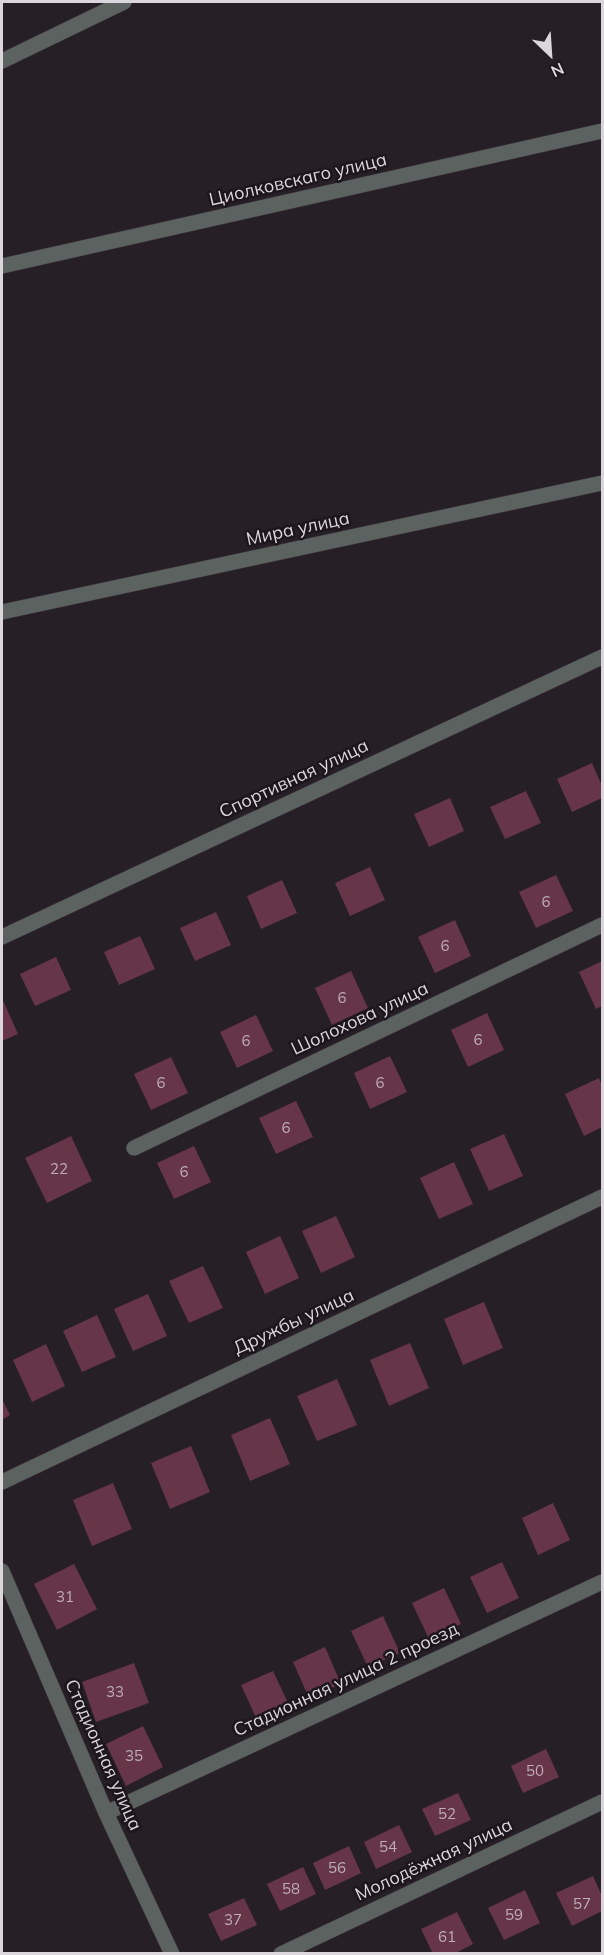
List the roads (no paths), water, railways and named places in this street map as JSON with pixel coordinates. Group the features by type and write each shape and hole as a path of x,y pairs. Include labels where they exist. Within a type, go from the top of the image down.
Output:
{"street":[{"path":"2,61 124,2"},
{"name":"Циолковскаго улица","path":"2,266 603,131"},
{"name":"Мира улица","path":"2,612 603,483"},
{"name":"Спортивная улица","path":"2,937 603,657"},
{"name":"Шолохова улица","path":"134,1148 603,925"},
{"name":"Дружбы улица","path":"2,1482 603,1197"},
{"name":"Стадионная улица","path":"2,1571 105,1813 172,1953"},
{"name":"Стадионная улица 2 проезд","path":"105,1813 603,1582"},
{"name":"Молодёжная улица","path":"281,1953 603,1802"}]}
